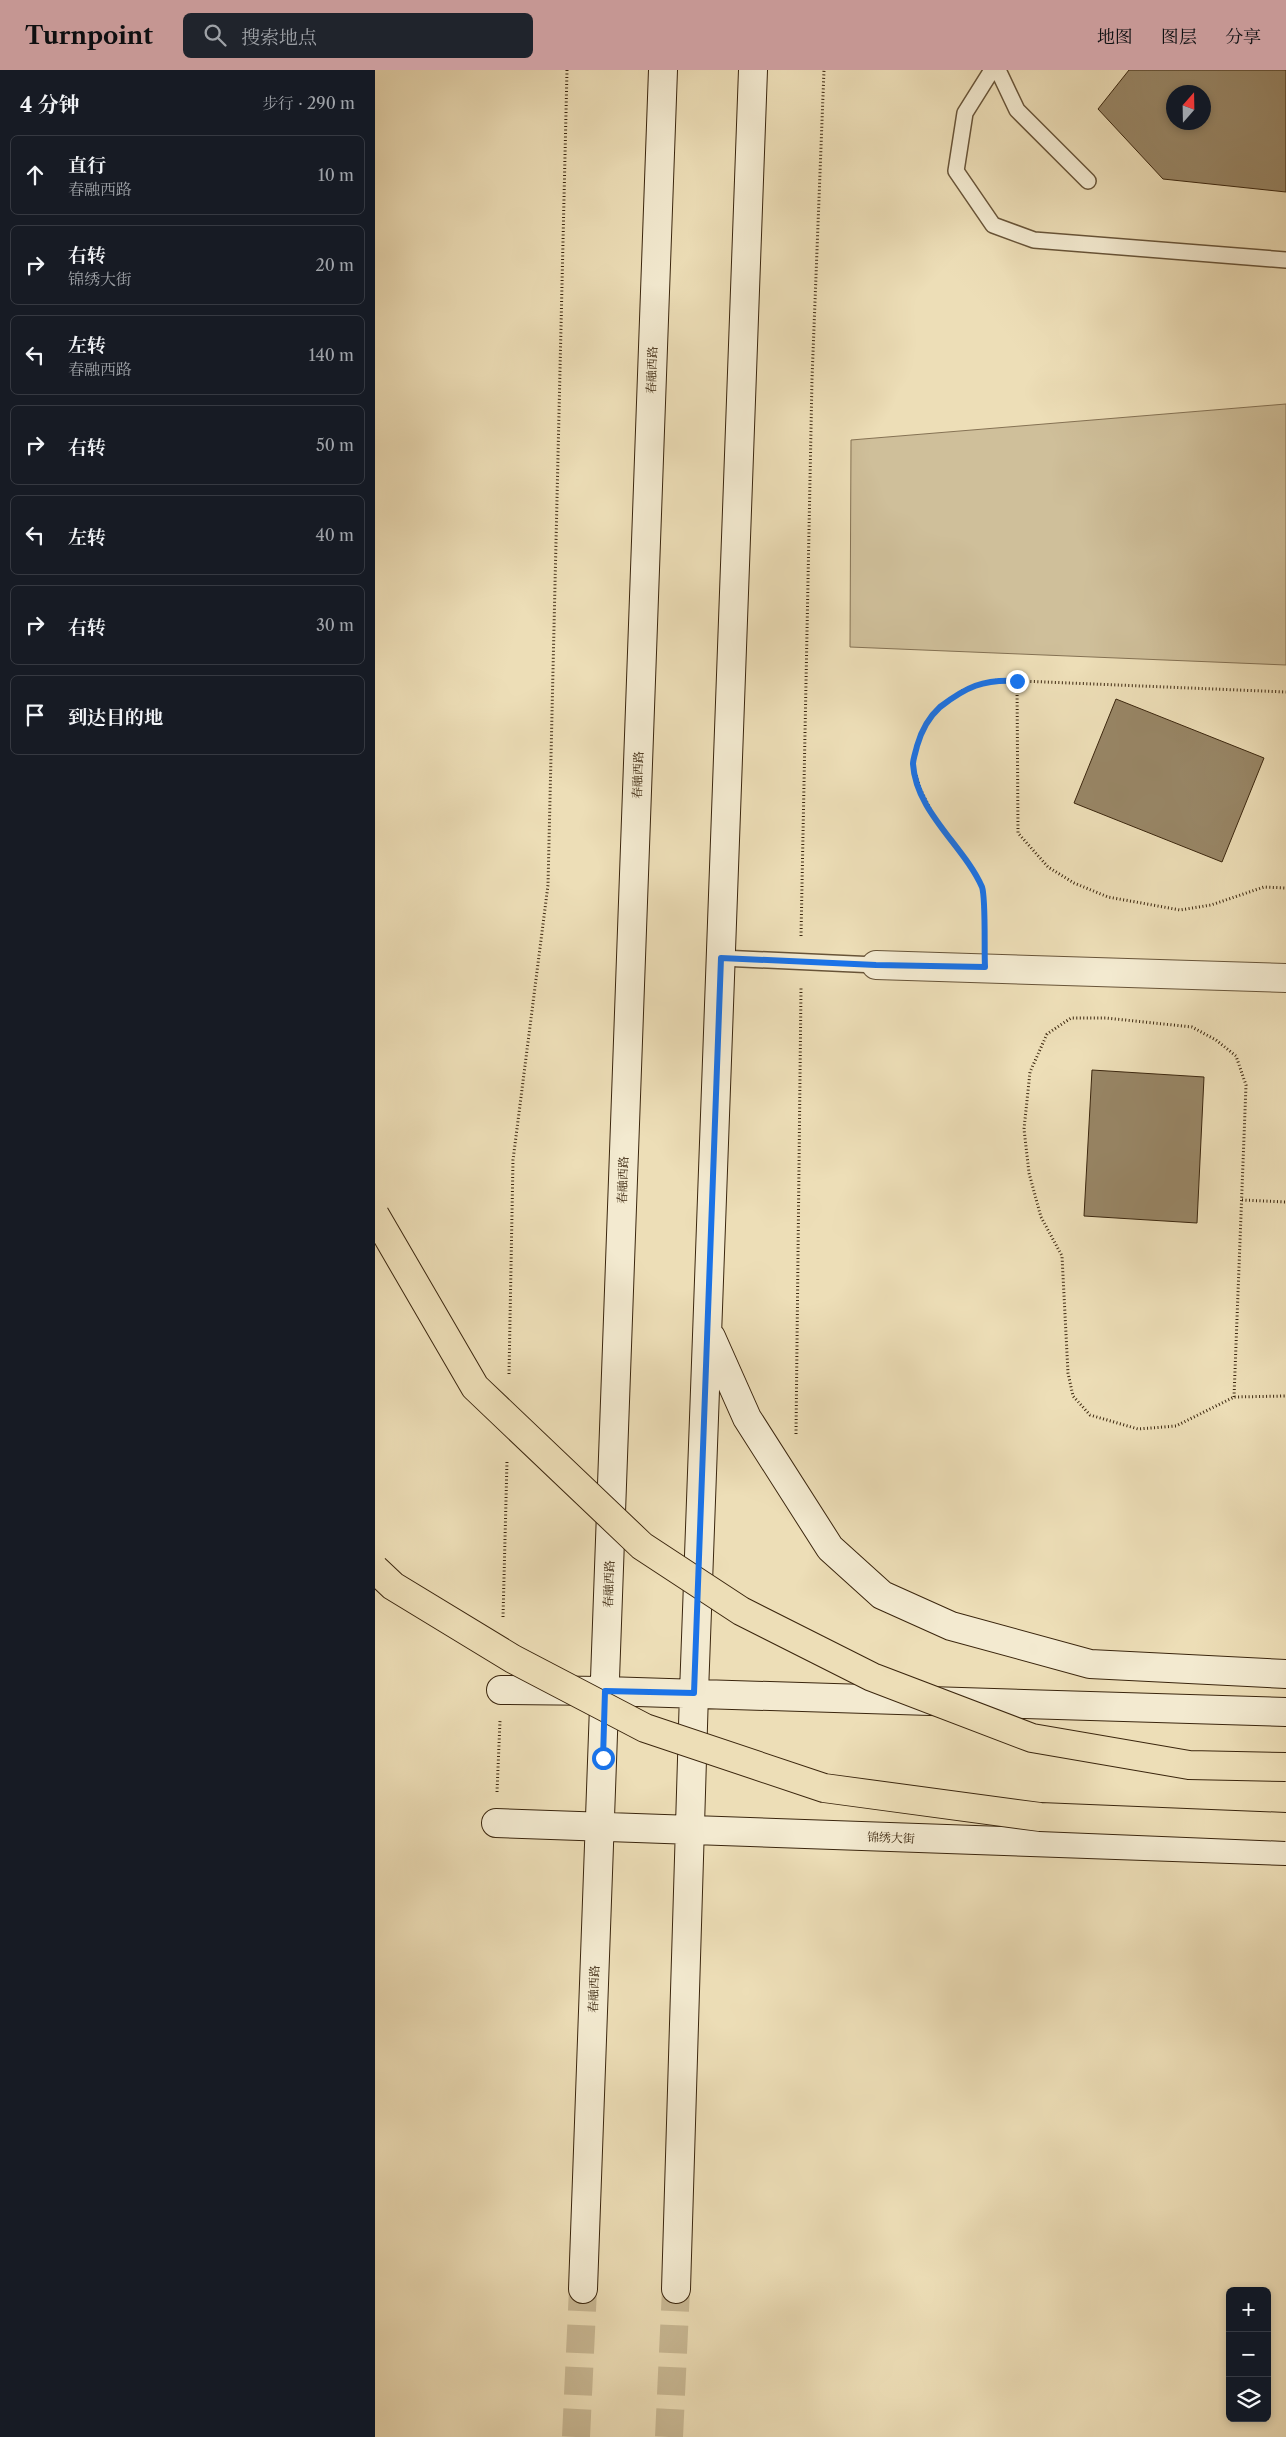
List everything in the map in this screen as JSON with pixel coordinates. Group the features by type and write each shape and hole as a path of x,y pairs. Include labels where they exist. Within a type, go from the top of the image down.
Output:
{"highway":[{"path":"375,1215 475,1387 642,1546 741,1611 871,1677 1032,1738 1189,1765 1286,1767"},
{"path":"375,1570 393,1586 513,1659 645,1728 824,1788 1040,1817 1286,1827"}],"main road":[{"name":"春融西路","path":"583,2289 663,70"},
{"path":"676,2289 694,1693 709,1332 753,70"},
{"path":"876,965 1286,978"},
{"path":"709,1332 747,1418 830,1548 882,1594 951,1626 1090,1664 1286,1674"},
{"path":"501,1690 694,1693 1286,1712"},
{"name":"锦绣大街","path":"496,1823 1286,1851"}],"lane":[{"path":"992,70 965,114 956,171 993,225 1034,240 1286,260"},
{"path":"998,70 1017,110 1088,181"},
{"path":"721,958 876,965"}],"path":[{"path":"508,1379 513,1160 548,885 567,70"},
{"path":"797,1442 801,961 812,379 824,70"},
{"path":"985,967 983,889 968,863 936,821 920,788 913,764 920,735 934,712 963,690 997,680 1286,692"},
{"path":"1017,681 1018,833 1048,867 1073,883 1107,897 1180,910 1211,905 1264,887 1286,888"},
{"path":"1234,1397 1246,1085 1236,1056 1216,1040 1192,1027 1106,1018 1071,1018 1047,1034 1030,1072 1024,1129 1029,1173 1041,1217 1062,1256 1068,1374 1073,1396 1090,1415 1138,1429 1176,1426 1234,1397 1286,1396"},
{"path":"1242,1200 1286,1202"},
{"path":"503,1623 507,1458"},
{"path":"496,1823 501,1690"}],"shaded area":[{"path":"1286,404 1286,665 850,647 851,440"}],"building":[{"path":"1129,70 1286,70 1286,192 1163,179 1098,109"},
{"path":"1116,699 1264,758 1222,862 1074,803"},
{"path":"1092,1070 1204,1077 1197,1223 1084,1216"}],"tunnel":[{"path":"576,2437 583,2289"},
{"path":"669,2437 676,2289"}],"route":[{"path":"603,1758 605,1691 694,1693 709,1332 721,958 876,965 985,967 983,889 968,863 936,821 920,788 913,764 920,735 934,712 963,690 997,680 1017,681"}]}
